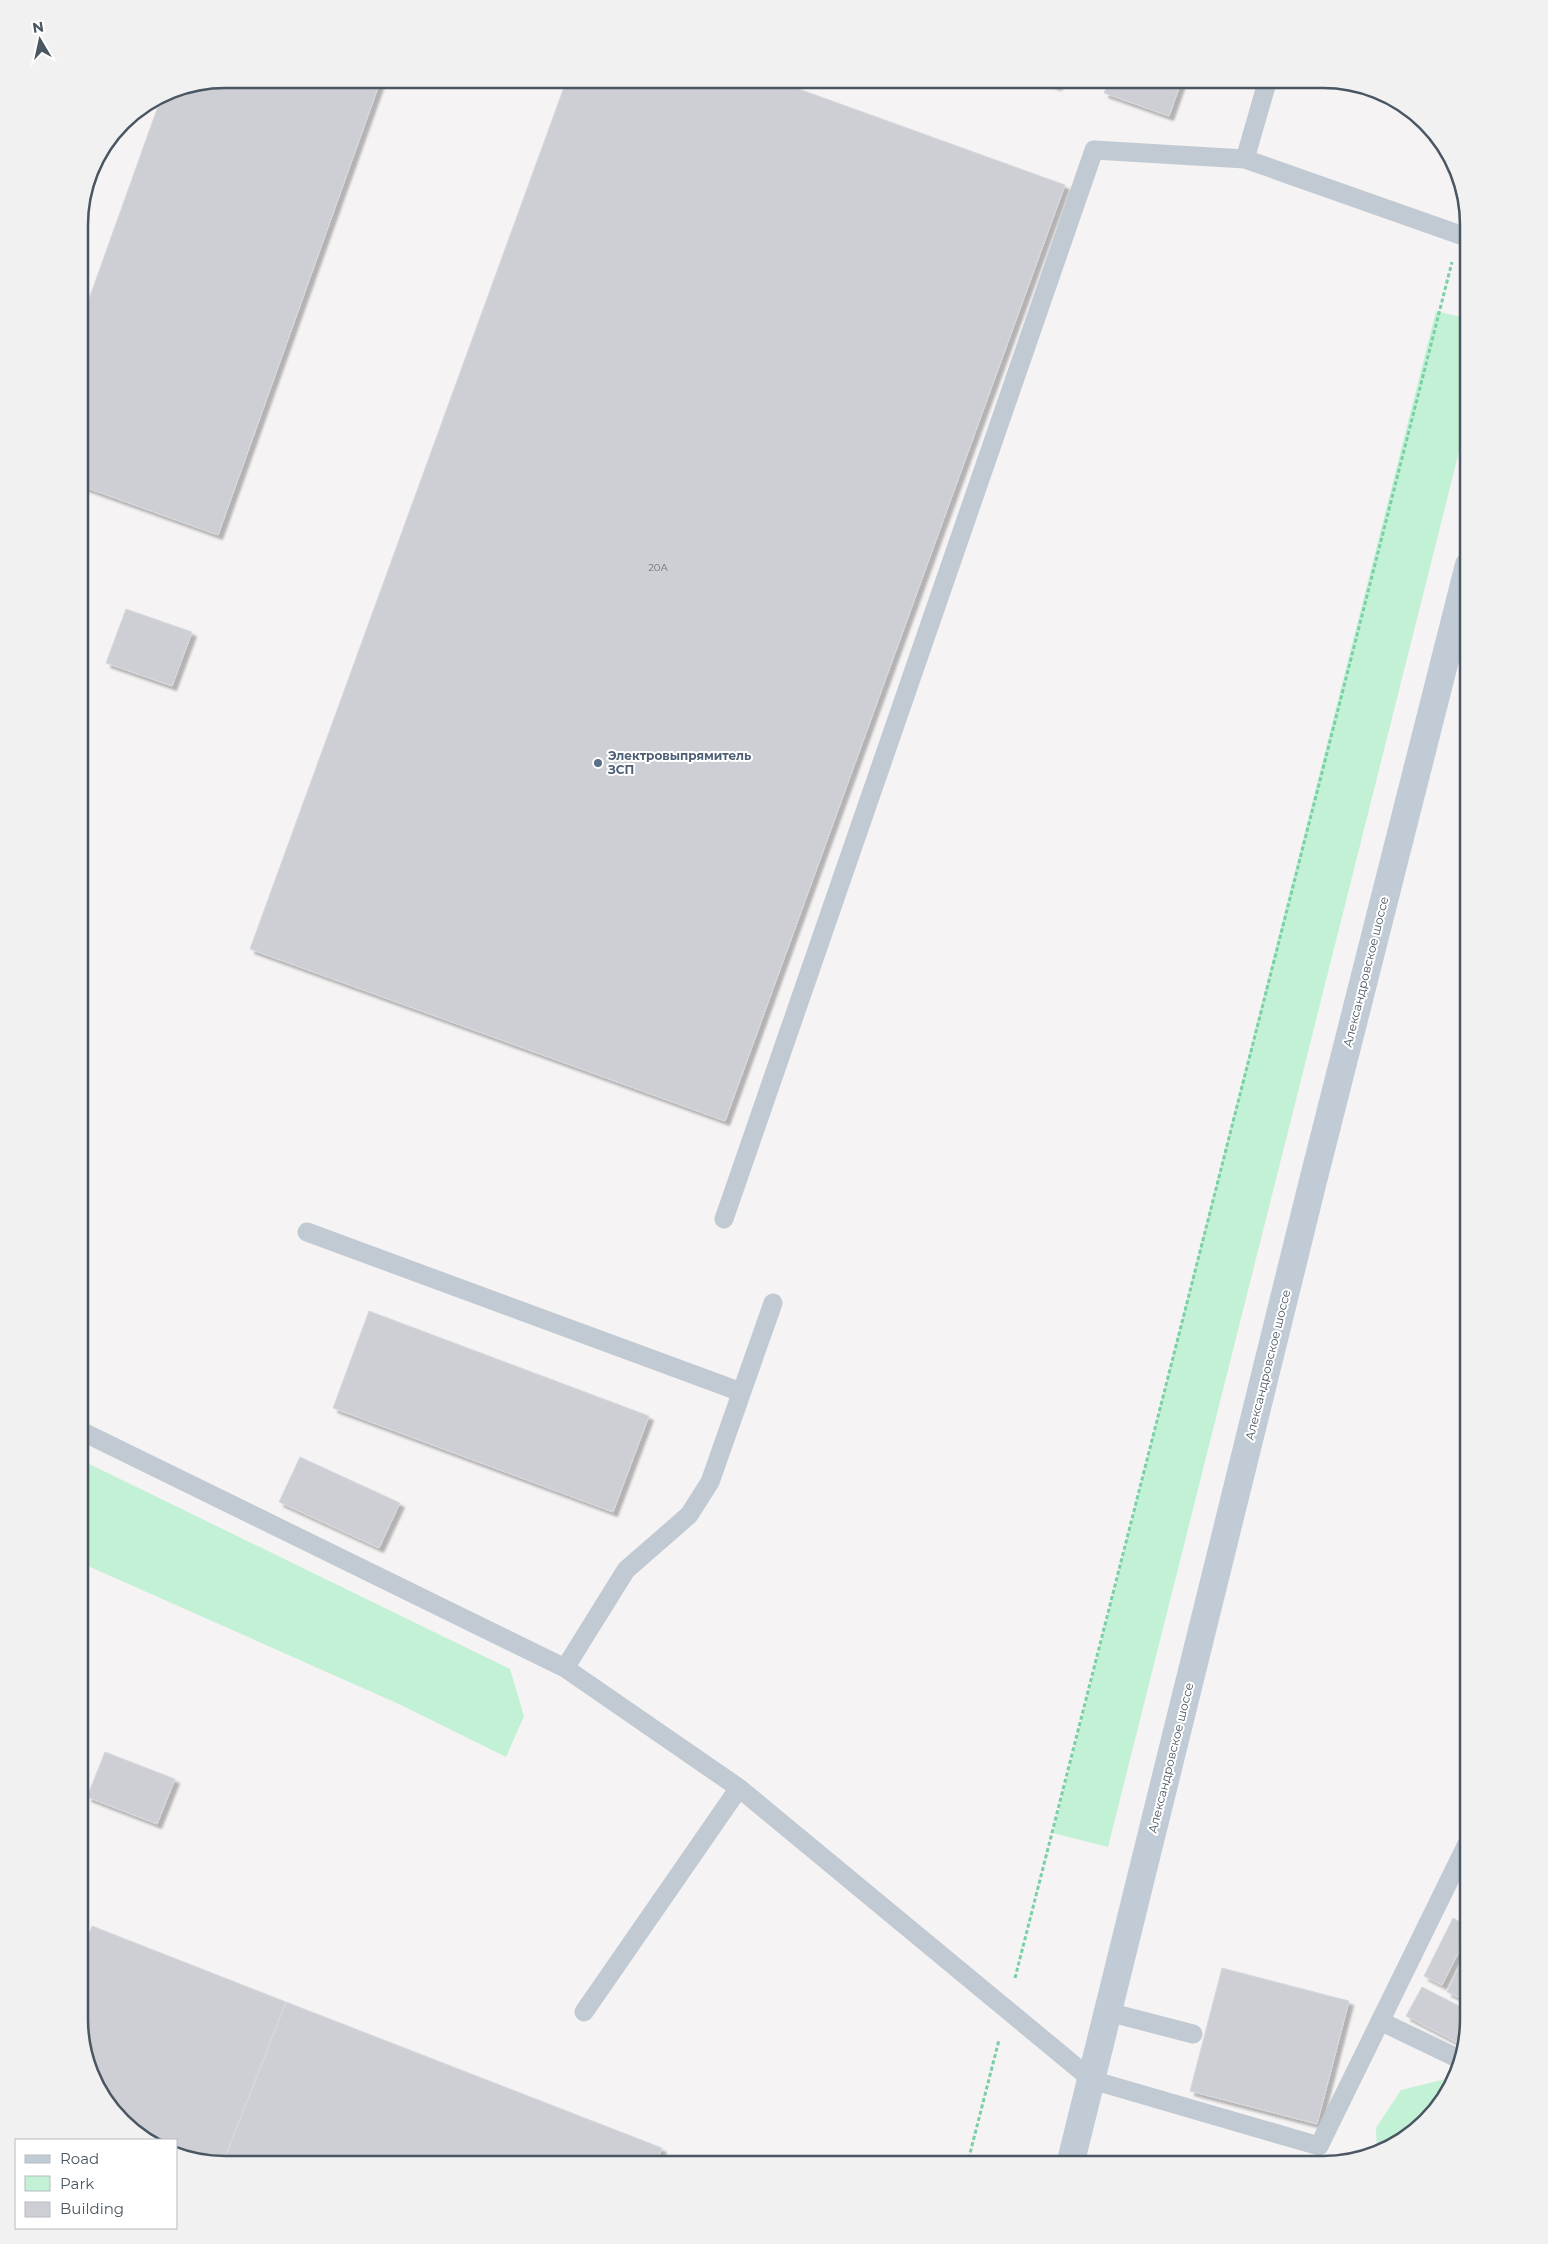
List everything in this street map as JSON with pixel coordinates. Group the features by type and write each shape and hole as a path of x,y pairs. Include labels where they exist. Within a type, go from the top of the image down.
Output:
{"main road":[{"name":"Александровское шоссе","path":"1072,2156 1312,1185 1460,624"}],"lane":[{"path":"1244,159 1265,88"},
{"path":"724,1219 1094,150 1244,159 1460,235"},
{"path":"307,1232 741,1392"},
{"path":"565,1668 626,1570 689,1515 710,1482 773,1303"},
{"path":"88,1434 565,1668 739,1788 1092,2080 1319,2146 1460,1858"},
{"path":"584,2012 739,1788"},
{"path":"1108,2012 1193,2034"},
{"path":"1380,2021 1455,2058"}],"path":[{"path":"969,2156 1460,252"}],"green space":[{"path":"1436,311 1460,317 1460,448 1108,1847 1053,1833"},
{"path":"88,1463 510,1669 524,1716 506,1757 401,1705 88,1566"},
{"path":"1447,2079 1432,2103 1420,2116 1407,2128 1377,2146 1376,2128 1401,2090"}],"building":[{"path":"378,88 218,535 88,488 88,302 159,105 181,95 207,89"},
{"path":"564,88 796,88 1065,185 725,1121 250,949"},
{"path":"1106,88 1179,88 1169,116 1104,93"},
{"path":"126,609 192,632 172,686 106,663"},
{"path":"369,1311 649,1416 613,1512 333,1408"},
{"path":"300,1457 400,1503 379,1548 279,1502"},
{"path":"105,1752 175,1779 157,1824 88,1797"},
{"path":"1453,1918 1460,1922 1460,1950 1442,1985 1424,1976"},
{"path":"92,1926 286,2002 226,2156 189,2152 178,2148 178,2139 156,2138 128,2116 106,2088 92,2055 89,2037 88,1936"},
{"path":"1460,1964 1460,1998 1447,1992"},
{"path":"1222,1968 1349,2001 1317,2124 1190,2091"},
{"path":"1422,1987 1460,2006 1458,2043 1406,2016"},
{"path":"286,2002 662,2148 659,2156 226,2156"}],"place":[{"name":"Электровыпрямитель ЗСП","path":"598,763"}]}
